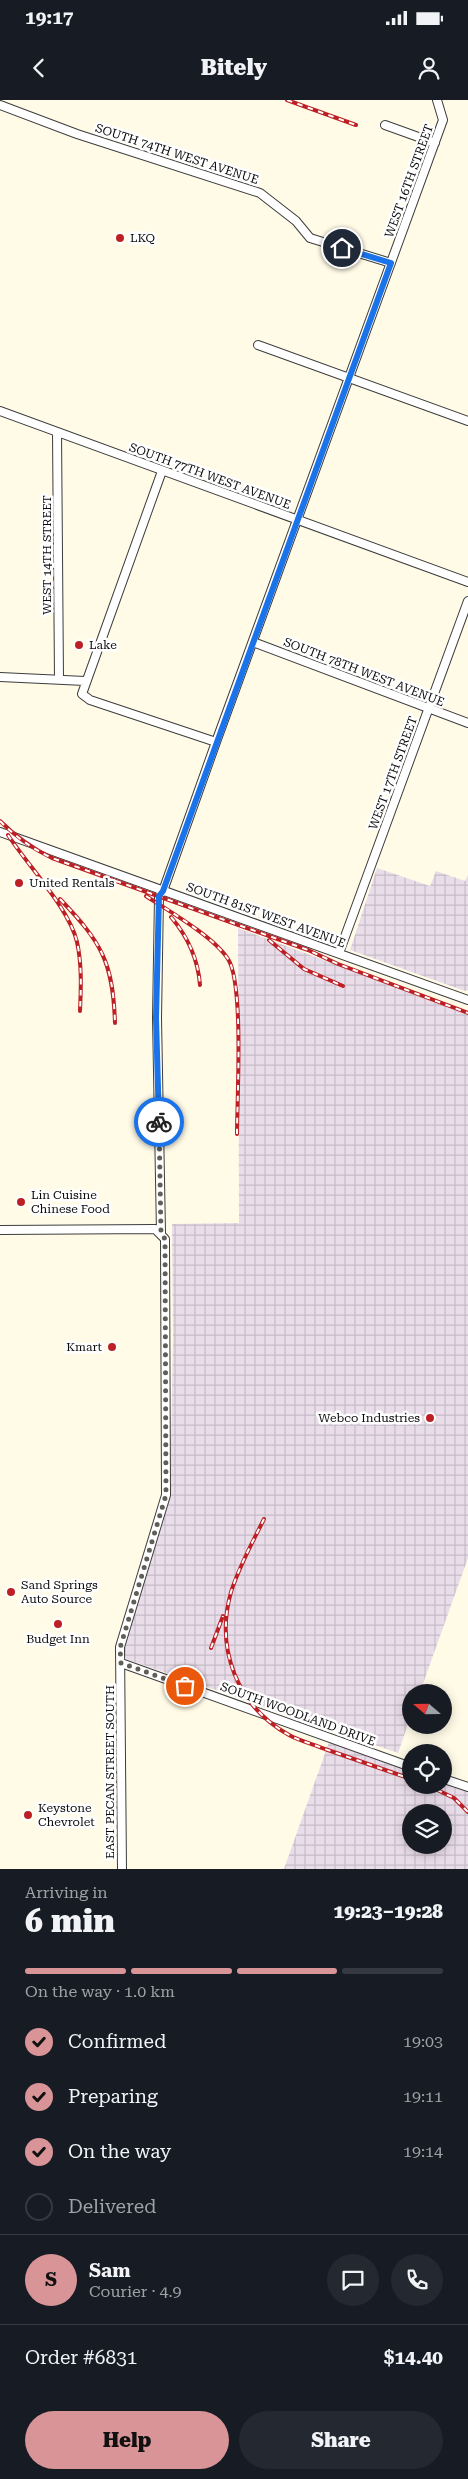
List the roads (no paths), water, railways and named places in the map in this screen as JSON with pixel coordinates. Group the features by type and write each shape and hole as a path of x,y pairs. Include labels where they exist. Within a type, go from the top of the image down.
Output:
{"street":[{"name":"WEST 16TH STREET","path":"161,1233 157,979 158,903 443,120 437,100"},
{"name":"SOUTH 74TH WEST AVENUE","path":"0,105 77,134 260,194 296,220 310,238 391,263"},
{"path":"385,125 435,143"},
{"path":"258,345 468,421"},
{"name":"SOUTH 77TH WEST AVENUE","path":"0,411 468,582"},
{"name":"WEST 14TH STREET","path":"57,432 59,678"},
{"path":"162,471 85,680 82,694 90,700 216,742"},
{"name":"WEST 17TH STREET","path":"339,953 468,601"},
{"name":"SOUTH 78TH WEST AVENUE","path":"253,642 468,722"},
{"path":"0,677 85,680"},
{"name":"SOUTH 81ST WEST AVENUE","path":"0,832 468,1000"},
{"path":"0,1230 155,1229 161,1233"},
{"name":"EAST PECAN STREET SOUTH","path":"122,1869 120,1648 166,1495 165,1239 161,1233"},
{"name":"SOUTH WOODLAND DRIVE","path":"121,1663 402,1764"},
{"path":"452,1782 468,1787"}],"railway":[{"path":"287,100 356,125"},
{"path":"0,821 24,842 52,858 308,950 338,964 468,1013"},
{"path":"8,835 57,901 73,929 80,959 80,1011"},
{"path":"146,896 213,942 228,959 233,972 238,1016 237,1134"},
{"path":"60,899 86,928 102,955 108,969 111,984 115,1023"},
{"path":"171,917 191,949 197,966 200,985"},
{"path":"269,940 304,969 343,986"},
{"path":"264,1519 246,1555 231,1592 226,1634 234,1674 256,1708 271,1723 289,1735 402,1776"},
{"path":"211,1648 223,1616"},
{"path":"446,1794 454,1798 468,1812"}],"place":[{"name":"LKQ","path":"120,238"},
{"name":"Lake","path":"79,645"},
{"name":"United Rentals","path":"19,883"},
{"name":"Lin Cuisine Chinese Food","path":"21,1202"},
{"name":"Kmart","path":"112,1347"},
{"name":"Webco Industries","path":"430,1418"},
{"name":"Sand Springs Auto Source","path":"11,1592"},
{"name":"Budget Inn","path":"58,1624"},
{"name":"Keystone Chevrolet","path":"28,1815"}]}
